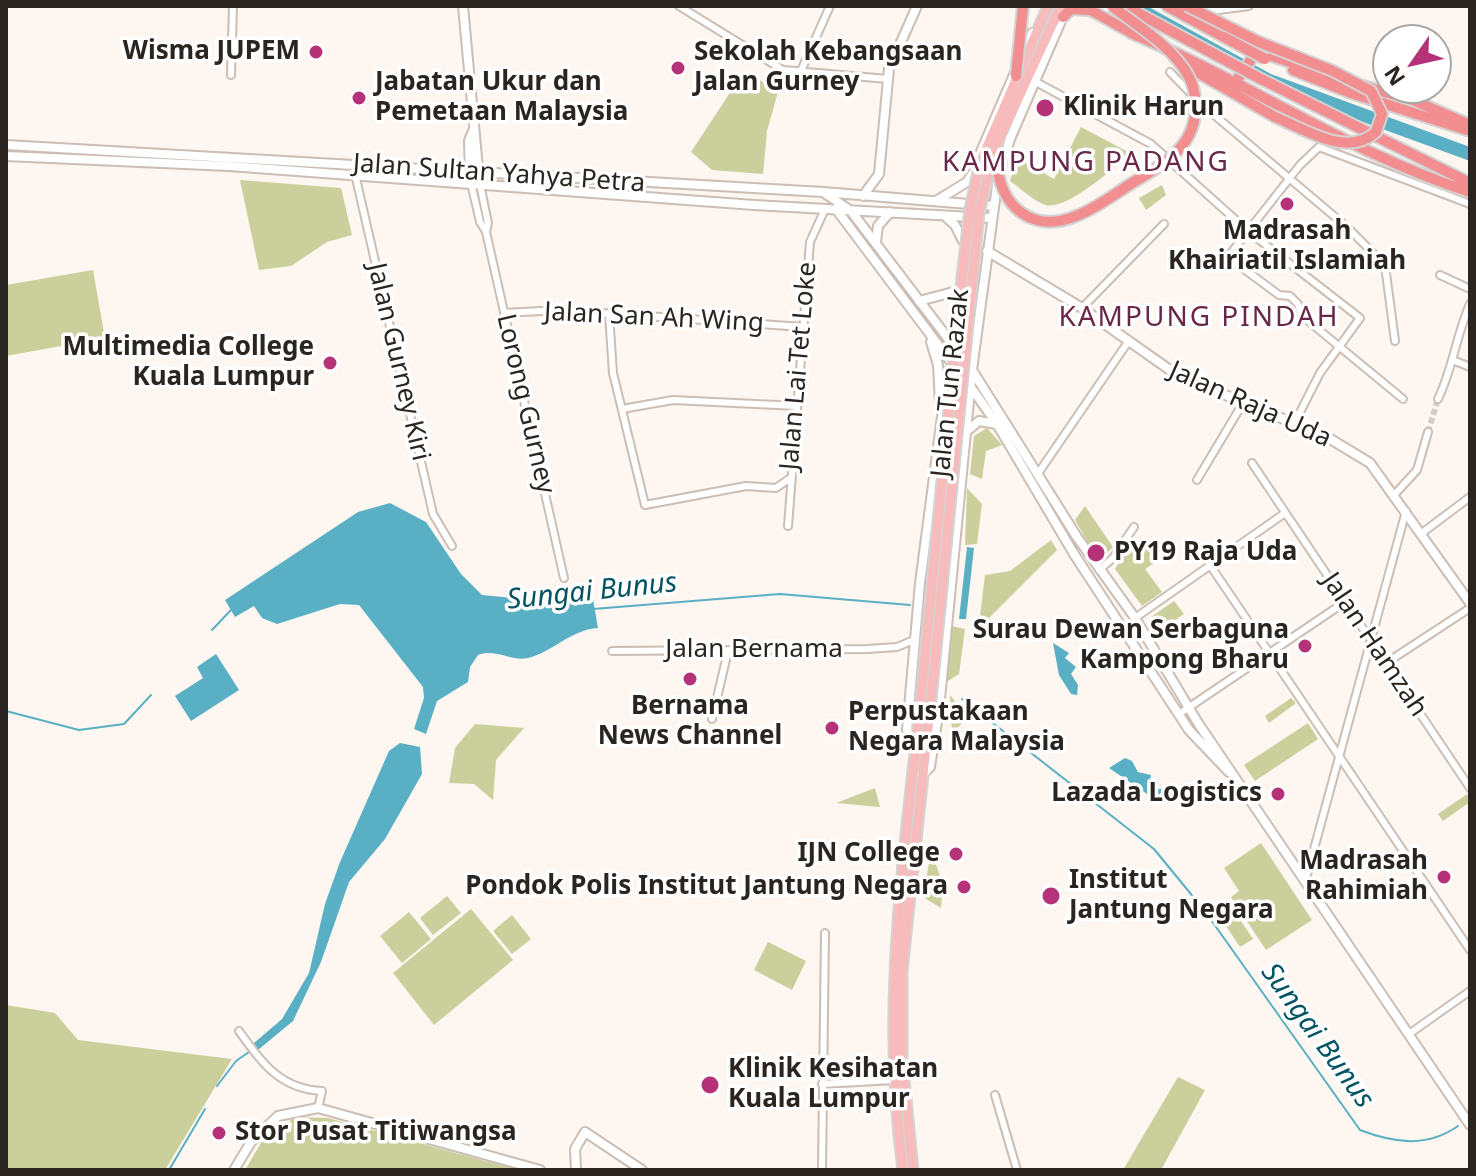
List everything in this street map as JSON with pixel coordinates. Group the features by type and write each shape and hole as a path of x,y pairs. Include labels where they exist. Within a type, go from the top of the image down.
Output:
{"highway":[{"path":"1016,76 1015,59 1024,18 1023,6"},
{"path":"995,148 999,183 1009,203 1027,218 1052,222 1089,210 1178,151 1190,134 1195,115 1195,95 1188,76 1173,55 1112,6"},
{"path":"1125,6 1344,123 1470,183"},
{"path":"1167,6 1265,59 1351,93 1470,131"},
{"path":"1064,10 1085,8 1275,117 1342,143 1357,145 1376,132 1382,114 1371,91 1333,71 1259,42 1187,6"},
{"path":"1131,33 1227,76 1359,148 1470,192"},
{"path":"1243,75 1257,51 1413,100 1470,125"},
{"path":"1227,76 1243,75"},
{"path":"1243,75 1250,88"}],"main road":[{"path":"463,6 473,131 469,141 475,183"},
{"path":"886,198 879,174 889,69 917,6"},
{"name":"Jalan Tun Razak","path":"913,1170 903,1073 901,1005 905,933 922,775 925,708 970,209 980,163 1046,6"},
{"name":"Jalan Tun Razak","path":"915,755 907,730 967,204 996,109 1046,6"},
{"name":"Jalan Tun Razak","path":"903,1170 894,1080 892,971 915,755 925,708 979,213 995,148 1064,10"},
{"name":"Jalan Tun Razak","path":"922,775 930,767 939,709 970,387 993,206 1004,156 1064,10"},
{"name":"Jalan Sultan Yahya Petra","path":"6,145 229,161 823,192 993,206"},
{"name":"Jalan Sultan Yahya Petra","path":"6,156 229,161 475,183 851,211 991,218"},
{"path":"933,202 967,182 975,170"},
{"path":"862,196 870,191 879,174"},
{"path":"823,192 851,211 972,370 1028,461 1033,478 1177,711 1202,746 1225,771 1233,774"},
{"path":"836,209 970,387 1135,618 1233,774 1468,1121"},
{"path":"876,244 878,226 890,212"},
{"path":"943,214 955,225 963,241"},
{"name":"Jalan Raja Uda","path":"987,251 1082,308 1177,375 1294,424 1362,457 1377,468 1470,606"},
{"path":"919,301 957,291"},
{"path":"927,333 938,365 942,424"},
{"path":"966,433 979,421 997,424"},
{"path":"935,480 944,471 950,470 959,479 962,491"},
{"path":"234,1170 251,1142 271,1122 290,1111 318,1108 540,1170"},
{"path":"576,1170 575,1149 585,1132 642,1170"}],"street":[{"path":"231,75 233,6"},
{"path":"679,6 783,70 888,79"},
{"path":"801,71 830,6"},
{"path":"1202,6 1211,11 1249,6"},
{"path":"1170,72 1288,181 1347,227 1381,261 1395,341"},
{"path":"1034,81 1141,136 1248,231 1360,318 1320,373 1294,424"},
{"path":"1403,399 1301,315 1298,304 1290,296 1279,295 1226,260 1319,147 1470,204"},
{"name":"Jalan Gurney Kiri","path":"355,174 433,514 452,546"},
{"name":"Lorong Gurney","path":"475,183 480,222 485,230 564,578"},
{"name":"Jalan Lai Tet Loke","path":"788,526 789,479 810,242 825,209"},
{"path":"1082,308 1164,224"},
{"path":"1440,275 1470,289"},
{"path":"1438,399 1455,361 1455,342 1470,304"},
{"name":"Jalan San Ah Wing","path":"504,313 560,310 803,327"},
{"path":"609,314 611,361 645,505 746,486 776,488 789,479"},
{"path":"1033,478 1128,342"},
{"path":"1455,361 1470,367"},
{"path":"622,409 673,400 797,406"},
{"path":"1197,480 1243,403"},
{"path":"1395,494 1417,470 1428,432"},
{"path":"1028,461 1048,456"},
{"name":"Jalan Hamzah","path":"1252,463 1470,788"},
{"path":"1422,533 1470,497"},
{"path":"1305,882 1406,511"},
{"path":"1135,618 1285,513"},
{"path":"1099,570 1113,558 1134,527"},
{"path":"1210,565 1470,950"},
{"path":"1177,711 1345,602"},
{"path":"1386,663 1470,606"},
{"name":"Jalan Bernama","path":"612,651 897,647 916,639"},
{"path":"897,647 907,649 915,659"},
{"path":"712,719 728,651"},
{"path":"822,1170 825,933"},
{"path":"1409,1034 1470,991"},
{"path":"239,1031 268,1070 285,1082 322,1091 318,1108"},
{"path":"822,1084 894,1080"},
{"path":"995,1095 1017,1170"}],"green space":[{"path":"758,79 778,92 767,131 763,174 712,170 691,152 737,82 751,90"},
{"path":"1081,127 1130,153 1091,186 1055,205 1037,201 1010,181 1017,158 1054,179"},
{"path":"240,180 341,188 352,235 327,242 291,266 259,270"},
{"path":"1162,185 1166,195 1146,210 1139,198"},
{"path":"93,270 105,338 6,356 6,285"},
{"path":"987,428 1002,445 986,451 982,479 970,474 974,436"},
{"path":"967,488 982,504 977,544 965,545"},
{"path":"1085,506 1113,547 1102,558 1096,557 1075,520"},
{"path":"1051,540 1057,550 985,622 979,624 985,575 1010,571"},
{"path":"1138,541 1164,557 1145,569 1162,592 1142,606 1115,569 1129,547"},
{"path":"1174,601 1184,614 1161,630 1151,617"},
{"path":"952,626 965,629 959,674 945,683"},
{"path":"950,695 969,718 952,732"},
{"path":"1291,698 1296,703 1269,723 1265,716"},
{"path":"1308,723 1318,739 1255,781 1244,765"},
{"path":"475,724 524,728 496,760 493,800 474,784 449,783 455,748"},
{"path":"875,788 880,807 836,803"},
{"path":"1467,794 1470,802 1443,821 1438,814"},
{"path":"1261,843 1312,920 1266,950 1231,897 1239,891 1224,868"},
{"path":"935,862 943,884 941,908 923,897 929,863"},
{"path":"447,896 461,913 433,935 420,918"},
{"path":"471,909 513,960 434,1025 393,973"},
{"path":"409,912 431,939 402,963 380,936"},
{"path":"1235,912 1253,939 1240,947 1222,920"},
{"path":"512,915 531,939 512,954 493,931"},
{"path":"768,942 806,961 792,990 754,970"},
{"path":"6,1005 55,1013 78,1040 232,1059 165,1170 6,1170"},
{"path":"1178,1077 1205,1090 1161,1170 1123,1170"},
{"path":"296,1117 328,1118 518,1170 245,1170 265,1136"}],"water":[{"path":"1130,6 1147,6 1271,74 1470,147 1470,161 1311,103"},
{"path":"390,503 426,522 461,574 482,595 534,600 592,593 598,628 579,633 528,658 491,653 478,655 470,667 468,682 437,701 426,734 414,729 424,698 423,687 359,605 340,604 277,624 262,618 254,606 235,617 225,600 358,512"},
{"path":"967,547 974,548 966,619 959,619"},
{"path":"1053,643 1069,653 1065,658 1076,667 1071,674 1078,685 1077,695 1071,694 1059,675"},
{"path":"216,654 239,690 191,721 175,696 203,678 197,667"},
{"path":"400,743 420,747 422,774 385,839 349,882 321,962 293,1021 258,1050 254,1043 282,1019 309,973 325,904 340,862 389,751"},
{"path":"1125,758 1132,761 1138,772 1151,775 1150,782 1158,789 1170,788 1153,798 1109,768"}],"waterway":[{"name":"Sungai Bunus","path":"593,609 780,594 910,605"},
{"name":"Sungai Bunus","path":"212,630 231,610"},
{"name":"Sungai Bunus","path":"6,711 79,730 124,724 151,695"},
{"name":"Sungai Bunus","path":"962,699 1154,849 1204,910 1360,1130 1385,1138 1410,1141 1434,1138 1458,1126"},
{"path":"217,1086 236,1061 256,1047"},
{"path":"169,1170 205,1109"}],"tunnel":[{"path":"1428,432 1438,399"}],"place":[{"name":"Wisma JUPEM","path":"316,52"},
{"name":"Sekolah Kebangsaan Jalan Gurney","path":"678,68"},
{"name":"Jabatan Ukur dan Pemetaan Malaysia","path":"359,98"},
{"name":"Klinik Harun","path":"1045,108"},
{"name":"Madrasah Khairiatil Islamiah","path":"1287,204"},
{"name":"Multimedia College Kuala Lumpur","path":"330,363"},
{"name":"PY19 Raja Uda","path":"1096,553"},
{"name":"Surau Dewan Serbaguna Kampong Bharu","path":"1305,646"},
{"name":"Bernama News Channel","path":"690,679"},
{"name":"Perpustakaan Negara Malaysia","path":"832,728"},
{"name":"Lazada Logistics","path":"1278,794"},
{"name":"IJN College","path":"956,854"},
{"name":"Madrasah Rahimiah","path":"1444,877"},
{"name":"Pondok Polis Institut Jantung Negara","path":"964,887"},
{"name":"Institut Jantung Negara","path":"1051,896"},
{"name":"Klinik Kesihatan Kuala Lumpur","path":"710,1085"},
{"name":"Stor Pusat Titiwangsa","path":"219,1133"}],"district":[{"name":"KAMPUNG PADANG","path":"1086,163"},
{"name":"KAMPUNG PINDAH","path":"1199,318"}]}
